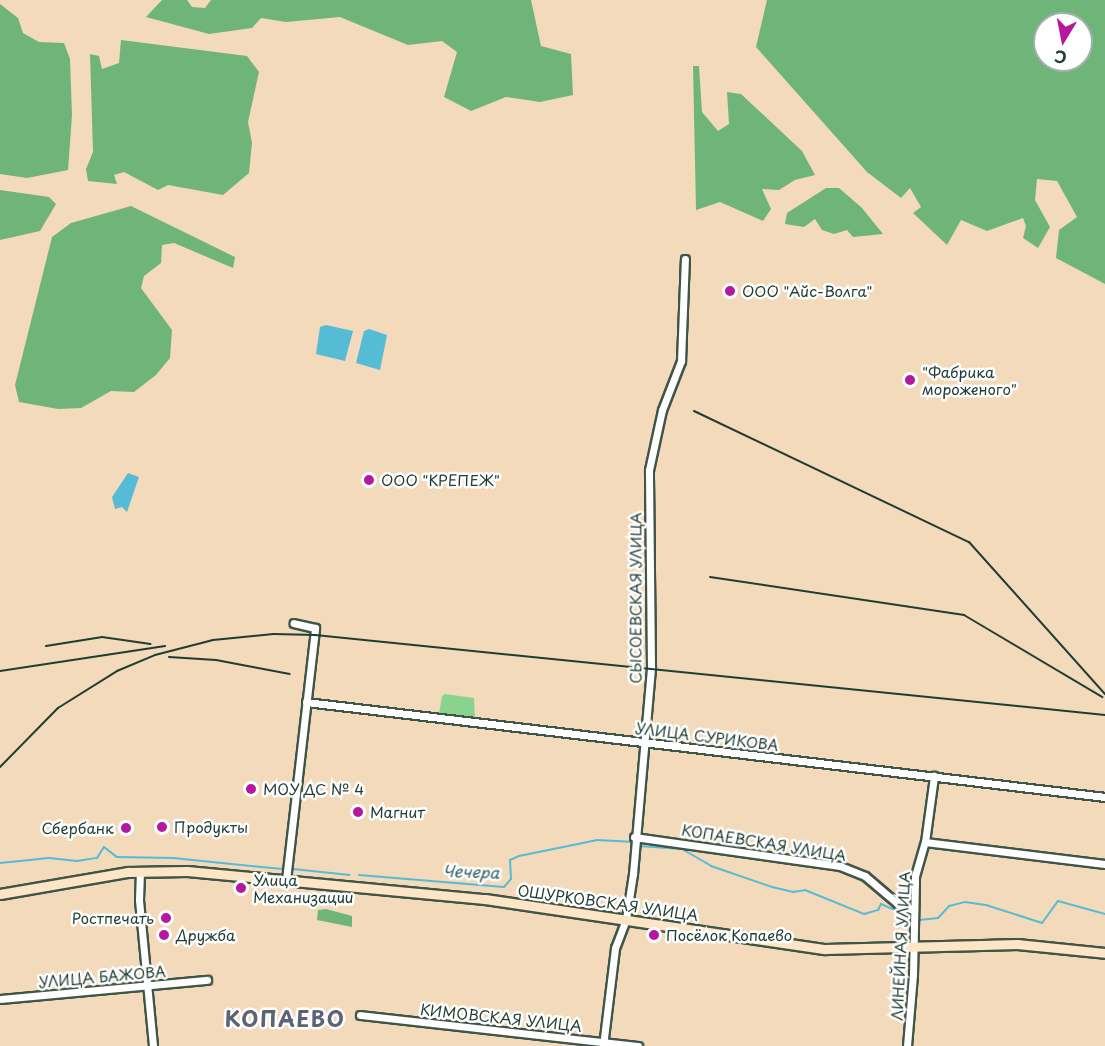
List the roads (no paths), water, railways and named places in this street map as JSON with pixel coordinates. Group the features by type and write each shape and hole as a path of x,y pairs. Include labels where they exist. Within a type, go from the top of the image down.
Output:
{"street":[{"name":"СЫСОЕВСКАЯ УЛИЦА","path":"603,1044 615,948 626,919 651,650 650,470 663,410 681,361 685,259"},
{"path":"286,880 315,628 294,622"},
{"name":"УЛИЦА СУРИКОВА","path":"306,702 1105,797"},
{"name":"ЛИНЕЙНАЯ УЛИЦА","path":"907,1046 914,948 915,876 925,842 934,776"},
{"name":"КОПАЕВСКАЯ УЛИЦА","path":"634,837 840,866 865,876 898,904 913,910"},
{"path":"925,842 1105,864"},
{"path":"140,871 139,900 153,1046"},
{"name":"ОШУРКОВСКАЯ УЛИЦА","path":"0,894 140,871 187,871 474,898 825,949 1017,944 1105,953"},
{"name":"УЛИЦА БАЖОВА","path":"1,999 207,980"},
{"name":"КИМОВСКАЯ УЛИЦА","path":"360,1015 603,1044 639,1046"}],"water":[{"path":"326,325 353,331 345,361 316,354 320,327"},
{"path":"369,329 387,335 380,370 356,363 364,331"},
{"path":"128,473 139,477 127,512 122,507 115,509 112,497"}],"waterway":[{"name":"Чечера","path":"359,875 504,887 511,879 510,860 519,856 597,840 630,842"},
{"name":"Чечера","path":"639,846 682,849 711,866 772,887 793,892 805,890 864,914 878,910 881,904 908,916"},
{"name":"Чечера","path":"0,863 49,858 77,861 97,858 104,847 117,857 173,858 282,869"},
{"name":"Чечера","path":"293,869 350,875"},
{"name":"Чечера","path":"919,920 938,918 949,906 965,902 986,905 1042,923 1058,901 1105,914"}],"railway":[{"path":"694,411 969,542 1105,694"},
{"path":"710,577 964,615 1102,697"},
{"path":"0,767 58,708 117,671 155,655 213,640 274,634 315,635 1105,715"},
{"path":"46,646 102,637 150,644"},
{"path":"0,671 165,646"},
{"path":"169,657 216,660 290,674"}],"place":[{"name":"ООО \"Айс-Волга\"","path":"730,291"},
{"name":"\"Фабрика мороженого\"","path":"910,380"},
{"name":"ООО \"КРЕПЕЖ\"","path":"369,480"},
{"name":"МОУ ДС № 4","path":"251,789"},
{"name":"Магнит","path":"358,812"},
{"name":"Продукты","path":"162,827"},
{"name":"Сбербанк","path":"126,828"},
{"name":"Улица Механизации","path":"241,888"},
{"name":"Ростпечать","path":"166,918"},
{"name":"Дружба","path":"164,935"},
{"name":"Посёлок Копаево","path":"654,935"}],"district":[{"name":"КОПАЕВО","path":"285,1018"}]}
